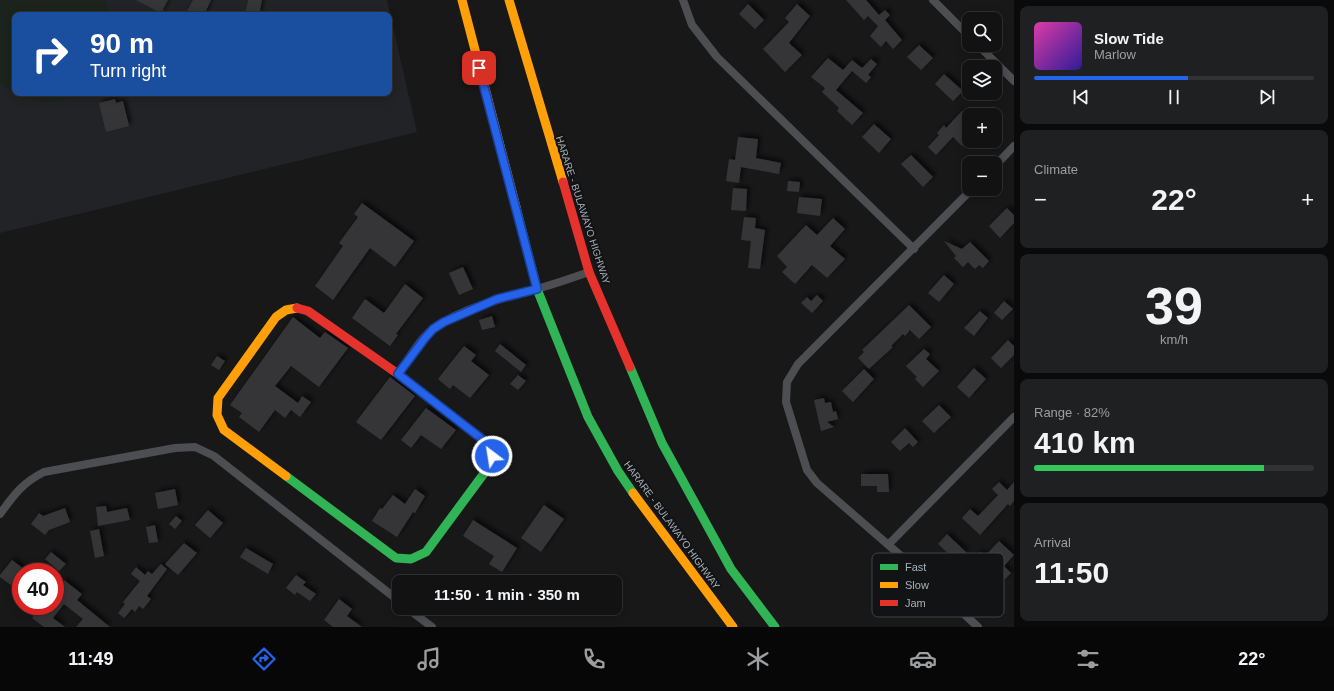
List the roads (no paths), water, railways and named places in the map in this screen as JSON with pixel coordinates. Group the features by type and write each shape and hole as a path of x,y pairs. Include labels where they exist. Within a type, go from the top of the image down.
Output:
{"main road":[{"name":"HARARE - BULAWAYO HIGHWAY","path":"462,0 537,289 588,417 618,472 645,511 733,627"},
{"name":"HARARE - BULAWAYO HIGHWAY","path":"509,0 589,272 662,443 731,569 775,627"},
{"path":"297,308 308,311 398,374 491,446 492,456 488,468 426,552 415,558 406,560 396,558 224,430 217,419 214,410 218,398 276,317 286,310 297,308"}],"street":[{"path":"683,0 692,25 717,58 914,249"},
{"path":"933,0 962,29"},
{"path":"985,52 1014,81"},
{"path":"1002,159 1014,146"},
{"path":"898,553 817,483 808,470 786,402 787,382 798,364 965,196"},
{"path":"398,374 425,338 433,329 444,322 497,299 537,289 589,272"},
{"path":"888,544 1014,417"},
{"path":"0,514 29,479 44,472 175,448 195,447 214,456 392,596"},
{"path":"417,615 432,627"},
{"path":"967,617 978,627"}]}
